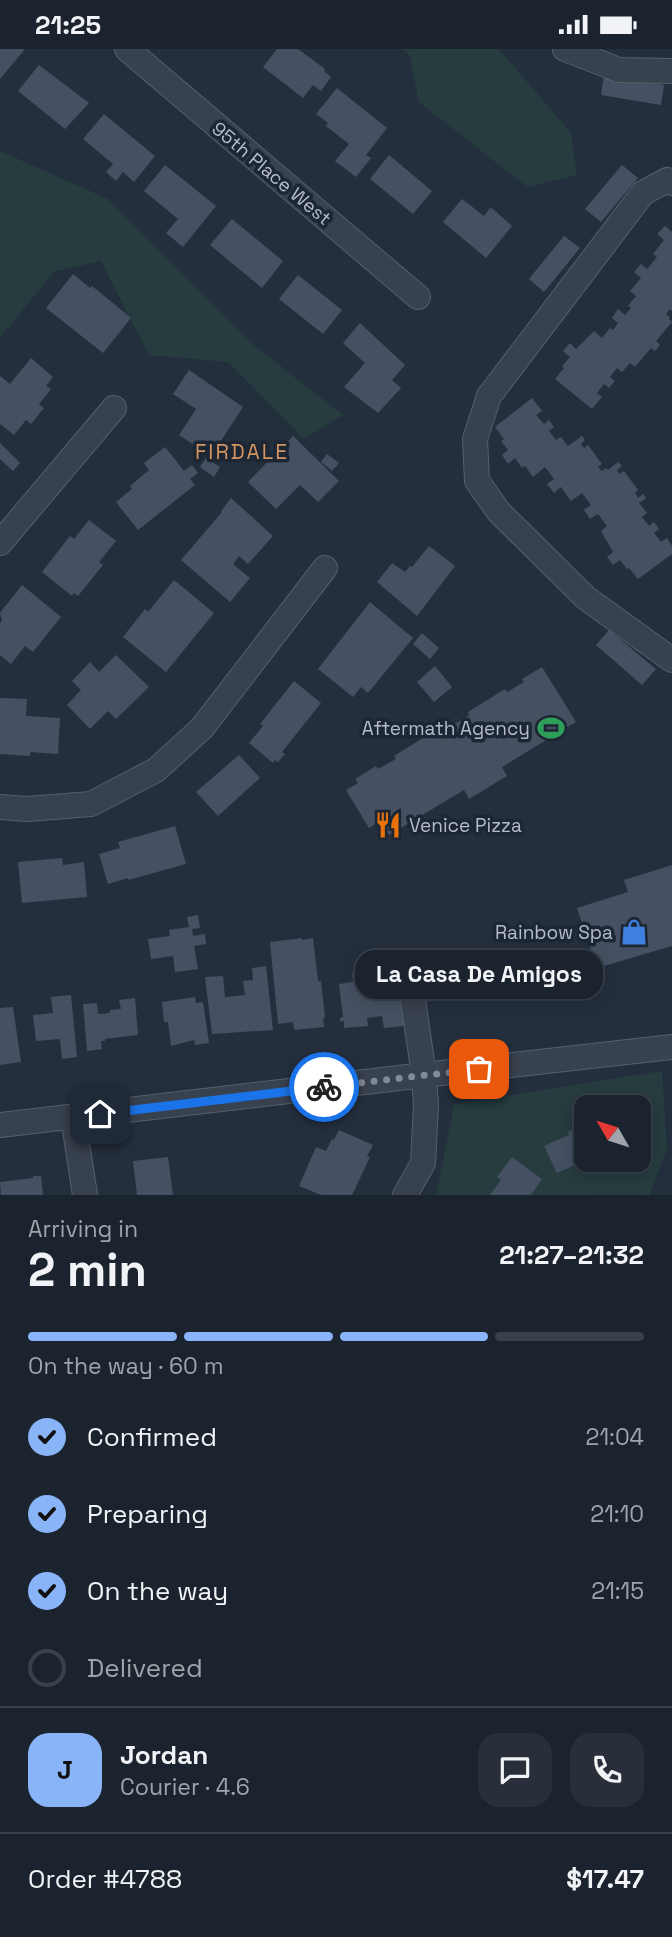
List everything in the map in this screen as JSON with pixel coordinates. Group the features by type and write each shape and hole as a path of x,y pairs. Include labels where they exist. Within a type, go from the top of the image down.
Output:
{"street":[{"name":"95th Place West","path":"127,49 418,297"},
{"path":"565,49 619,70 672,71"},
{"path":"672,183 667,180 643,193 489,396 475,439 477,481 499,512 586,598 672,660"},
{"path":"0,543 114,408"},
{"path":"0,807 27,809 91,804 156,770 202,728 325,568"},
{"path":"405,1195 423,1163 426,1106 409,972"},
{"path":"0,1125 672,1047"},
{"path":"73,1117 85,1195"}],"green space":[{"path":"402,49 499,49 571,133 577,175 527,187 419,102 410,56"},
{"path":"0,151 108,199 255,346 343,415 304,439 228,362 149,355 101,261 54,272 0,338"},
{"path":"662,1071 667,1150 649,1195 436,1195 454,1104"}],"building":[{"path":"0,49 25,49 0,79"},
{"path":"277,49 298,49 325,69 331,77 321,91 313,85 303,98 263,67"},
{"path":"39,65 89,103 65,129 18,91"},
{"path":"604,75 664,85 661,105 601,95"},
{"path":"337,88 387,128 366,155 371,158 356,177 335,161 349,144 326,126 328,123 316,114"},
{"path":"104,114 155,156 134,182 123,172 116,181 106,172 113,164 83,139"},
{"path":"389,155 432,191 413,214 370,179"},
{"path":"165,165 216,206 183,247 166,233 178,219 144,191"},
{"path":"622,165 638,178 601,222 585,209"},
{"path":"462,199 484,216 490,208 493,209 512,226 486,258 443,222"},
{"path":"232,219 283,261 262,288 210,245"},
{"path":"665,226 672,232 672,311 670,309 666,314 672,322 656,341 660,345 655,351 651,348 635,367 630,363 622,372 617,368 610,377 615,381 609,388 604,384 597,393 602,397 592,409 555,379 570,357 563,351 570,343 576,349 594,331 602,338 618,323 612,318 618,309 625,315 631,308 628,306 636,296 630,291 641,278 634,272 641,264 647,269 657,257 653,254 664,240 657,234"},
{"path":"564,236 580,248 544,292 529,279"},
{"path":"73,274 131,318 103,353 46,308"},
{"path":"298,275 342,310 323,334 279,299"},
{"path":"360,323 405,365 392,380 401,388 378,413 344,387 365,363 343,343"},
{"path":"31,358 53,377 46,386 51,389 39,404 44,408 31,424 26,420 14,435 0,424 0,376 10,384"},
{"path":"189,370 243,407 211,456 179,435 196,409 173,394"},
{"path":"532,398 542,411 536,415 544,424 549,420 554,427 549,431 556,440 561,437 568,446 582,436 585,440 581,444 584,448 588,445 602,464 598,467 602,471 618,462 622,466 617,470 620,474 624,471 638,490 635,493 638,498 643,494 646,498 639,503 647,513 642,517 649,526 654,522 659,529 654,533 661,542 667,538 672,546 672,554 638,579 620,560 613,565 607,557 613,552 601,531 607,526 598,514 590,519 584,510 591,505 582,493 571,501 561,487 554,493 547,484 554,479 545,467 533,477 515,458 508,464 502,455 508,450 495,427"},
{"path":"293,436 339,481 318,502 300,485 276,509 248,482"},
{"path":"0,443 20,463 13,471 0,459"},
{"path":"165,447 184,471 192,465 198,473 190,479 195,485 138,530 116,502 149,470 144,463"},
{"path":"327,454 339,463 332,471 321,462"},
{"path":"206,458 220,467 214,477 200,467"},
{"path":"231,498 273,536 248,564 239,556 233,564 250,578 230,602 181,560"},
{"path":"89,520 116,541 99,562 103,565 78,596 74,593 72,596 42,572 70,536 74,539"},
{"path":"429,546 455,566 417,616 377,582 392,563 405,572"},
{"path":"174,580 214,613 166,672 123,637 145,609 148,612"},
{"path":"22,585 61,617 33,652 25,646 11,664 0,655 0,613"},
{"path":"370,602 413,638 368,693 361,687 353,697 318,669"},
{"path":"609,630 656,669 642,685 596,645"},
{"path":"422,633 439,648 430,659 413,644"},
{"path":"116,655 149,687 116,719 108,711 90,729 67,705 81,690 72,681 90,662 99,672"},
{"path":"435,666 452,687 434,702 417,682"},
{"path":"542,667 576,722 502,767 507,776 469,799 464,790 389,835 380,821 369,828 346,790 358,783 355,779 376,766 378,769 396,759 394,756 431,733 434,737 505,689 507,692 524,682 522,679"},
{"path":"294,681 321,703 282,752 285,754 278,762 275,760 273,763 249,743 263,726 260,724"},
{"path":"0,698 27,699 26,716 60,718 58,754 0,754"},
{"path":"239,755 260,778 218,816 196,792"},
{"path":"175,826 186,864 108,884 99,854 120,848 118,842"},
{"path":"62,858 63,865 84,862 87,897 22,903 18,862"},
{"path":"672,865 672,946 597,968 577,908 628,892 624,880"},
{"path":"198,915 200,928 192,929 193,936 205,934 206,944 194,946 198,969 175,972 173,956 151,959 148,939 170,936 169,930 189,927 187,917"},
{"path":"313,938 325,1018 324,1027 294,1030 293,1022 278,1024 270,942"},
{"path":"266,966 273,1030 212,1034 205,977 223,976 225,997 245,995 243,981 253,980 252,968"},
{"path":"379,969 380,976 398,974 404,1026 384,1028 382,1016 367,1018 368,1026 344,1028 344,1021 340,1022 343,1017 339,984 353,982 352,973"},
{"path":"541,970 547,979 545,985 535,987 530,984 529,978 531,973"},
{"path":"71,995 77,1057 62,1059 60,1039 36,1041 33,1015 53,1013 51,997"},
{"path":"195,997 196,1003 203,1002 209,1043 195,1045 194,1040 171,1046 162,1002"},
{"path":"135,998 138,1035 105,1039 101,1041 102,1049 87,1051 83,1004 97,1003 98,1014 110,1013 110,1010 121,1009 119,1000"},
{"path":"13,1007 21,1062 0,1065 0,1008"},
{"path":"574,1129 574,1165 557,1173 544,1146 569,1135 568,1132"},
{"path":"339,1130 373,1145 352,1195 321,1195 299,1186 316,1147 326,1151"},
{"path":"168,1157 173,1195 137,1195 133,1161"},
{"path":"512,1157 542,1179 531,1195 490,1195 501,1180 497,1177"},
{"path":"41,1176 43,1195 1,1195 0,1182"}],"way so far":[{"path":"324,1087 479,1069"}],"place":[{"name":"Aftermath Agency","path":"551,728"},
{"name":"Venice Pizza","path":"388,825"},
{"name":"Rainbow Spa","path":"634,932"},
{"name":"La Casa De Amigos","path":"479,1069"}],"district":[{"name":"FIRDALE","path":"242,452"}],"route":[{"path":"100,1114 324,1087"}]}
